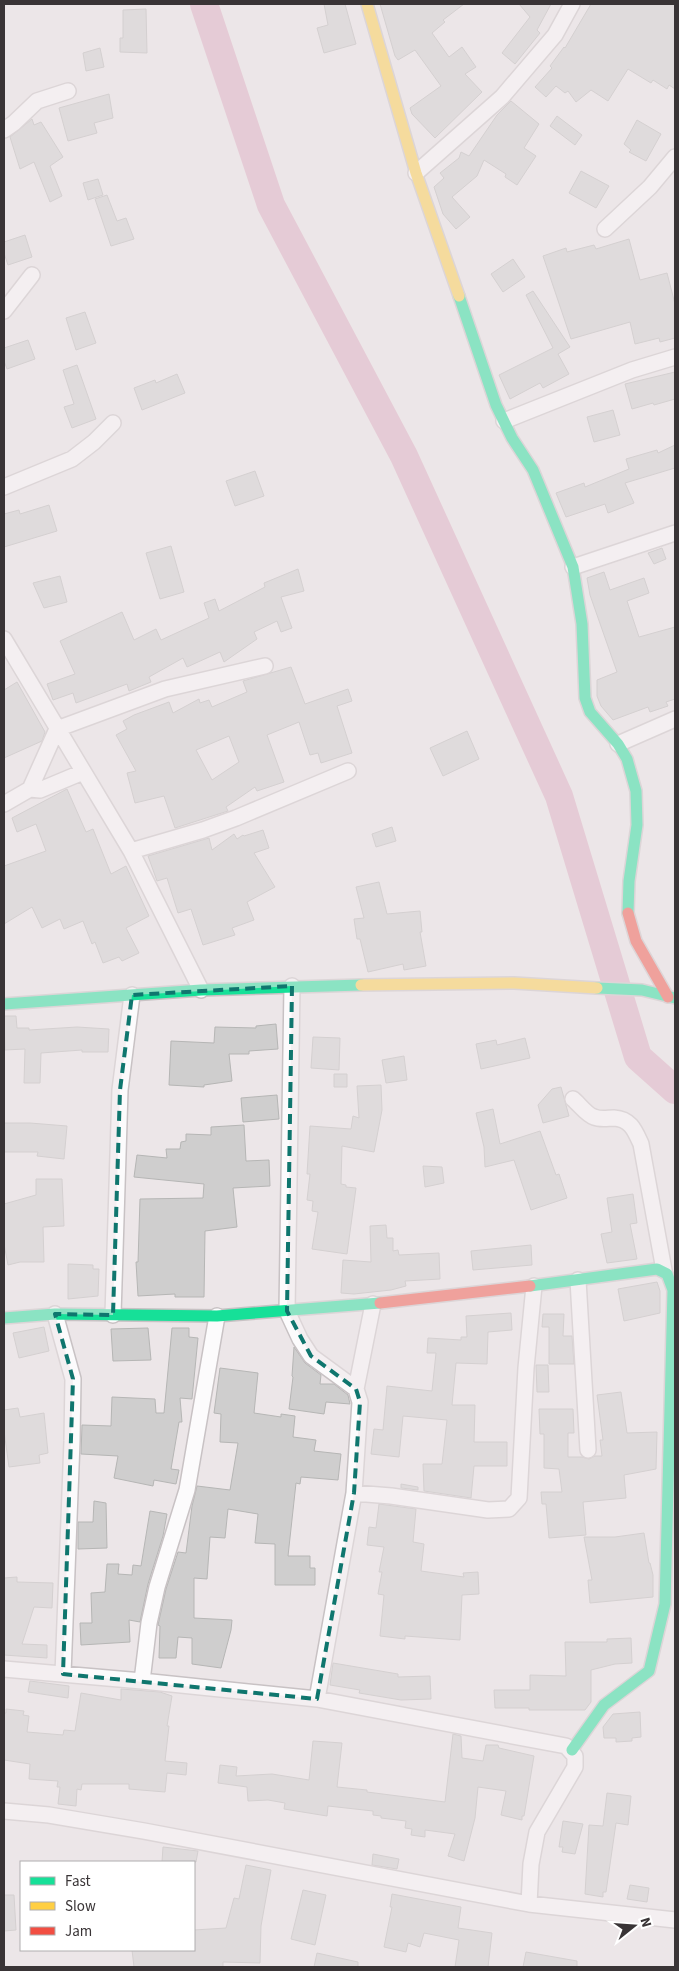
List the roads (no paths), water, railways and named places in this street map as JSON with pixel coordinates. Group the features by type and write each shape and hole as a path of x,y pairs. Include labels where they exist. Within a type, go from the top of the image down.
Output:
{"street":[{"path":"367,4 416,172 496,405 512,438 533,470 573,567 582,624 585,698 590,712 618,744 627,759 636,791 637,825 629,881 628,917 636,940 672,998"},
{"path":"416,172 502,97 555,35 572,4"},
{"path":"4,130 37,101 68,91"},
{"path":"606,229 650,187 675,157"},
{"path":"4,311 32,275"},
{"path":"504,421 632,370 675,356"},
{"path":"4,487 72,459 94,442 113,423"},
{"path":"573,567 675,532"},
{"path":"4,639 131,851 201,990"},
{"path":"30,789 57,729 165,689 265,666"},
{"path":"618,744 675,718"},
{"path":"131,851 203,830 236,818 348,770"},
{"path":"4,804 30,789 40,790 83,772"},
{"path":"4,1004 201,990 292,986 514,983 642,990 672,998"},
{"path":"292,986 287,1311 300,1339 311,1356 356,1390"},
{"path":"113,1315 120,1090 132,995"},
{"path":"572,1750 604,1705 649,1670 665,1604 673,1290 670,1276 664,1270 642,1144 633,1126 626,1121 615,1118 592,1117 573,1099"},
{"path":"4,1318 55,1314 217,1316 287,1311 373,1304 534,1286 657,1269 664,1270"},
{"path":"578,1280 588,1450"},
{"path":"354,1493 391,1496 488,1510 509,1509 519,1498 526,1368 534,1286"},
{"path":"317,1699 354,1493 360,1402 356,1390 373,1304"},
{"path":"55,1314 73,1379 63,1674"},
{"path":"142,1681 149,1623 157,1587 187,1490 217,1316"},
{"path":"4,1670 142,1681 317,1699 566,1746 572,1750 575,1756 575,1767 537,1832 531,1864 529,1904"},
{"path":"4,1811 49,1815 144,1831 529,1904 675,1920"}],"waterway":[{"path":"204,4 271,205 404,456 559,796 638,1057 675,1090"}]}
